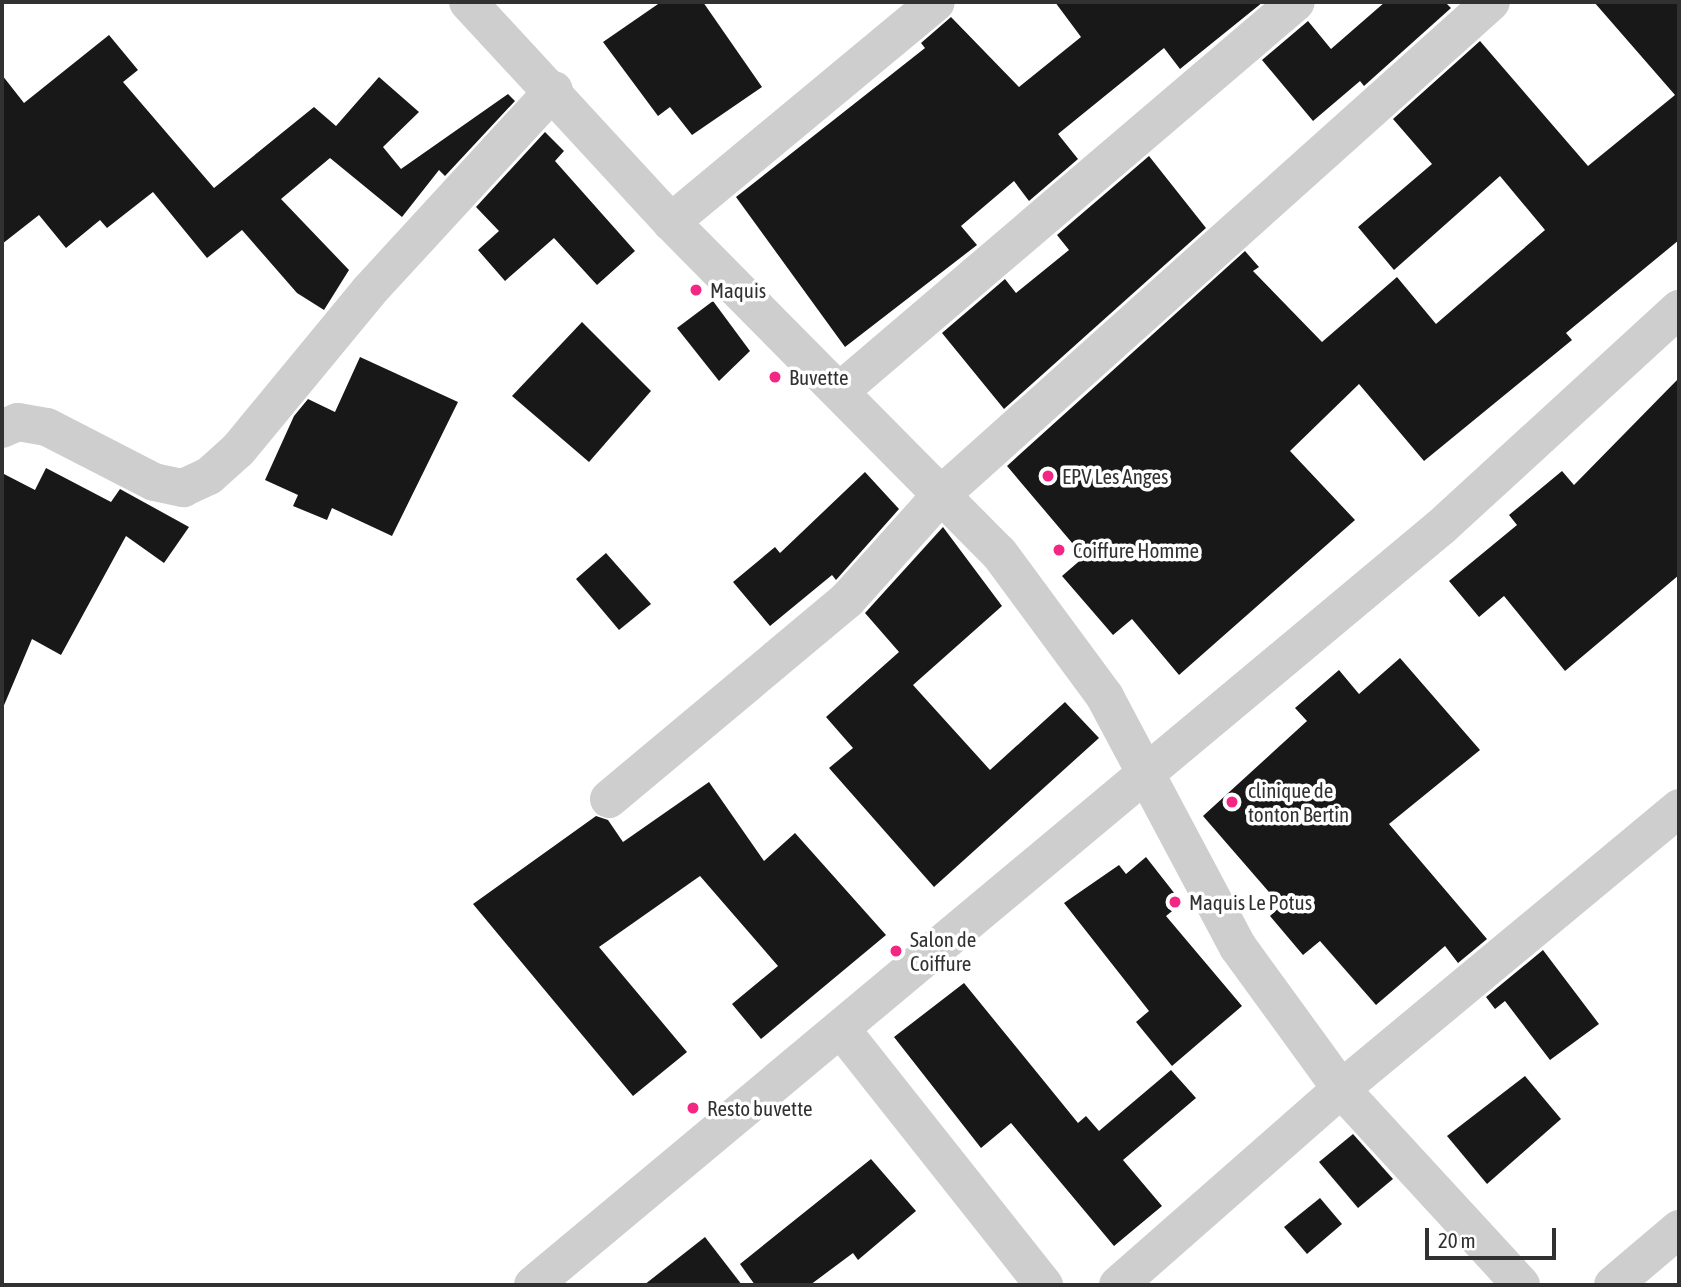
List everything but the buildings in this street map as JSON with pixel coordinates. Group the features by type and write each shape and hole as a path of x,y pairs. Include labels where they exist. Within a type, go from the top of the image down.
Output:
{"street":[{"path":"468,2 554,90 671,222 999,553 1061,634 1149,770 1238,947 1340,1089 1521,1285"},
{"path":"671,222 936,2"},
{"path":"840,391 1296,2"},
{"path":"609,799 847,600 942,494 1491,2"},
{"path":"2,429 18,422 47,427 154,482 183,488 209,475 238,450 369,291 554,90"},
{"path":"533,1285 1441,527 1679,309"},
{"path":"1118,1285 1340,1089 1679,808"},
{"path":"841,1028 1044,1285"},
{"path":"1613,1285 1679,1229"}],"place":[{"name":"Maquis","path":"696,290"},
{"name":"Buvette","path":"775,377"},
{"name":"EPV Les Anges","path":"1048,476"},
{"name":"Coiffure Homme","path":"1059,550"},
{"name":"clinique de tonton Bertin","path":"1232,802"},
{"name":"Maquis Le Potus","path":"1175,902"},
{"name":"Salon de Coiffure","path":"896,951"},
{"name":"Resto buvette","path":"693,1108"}]}
